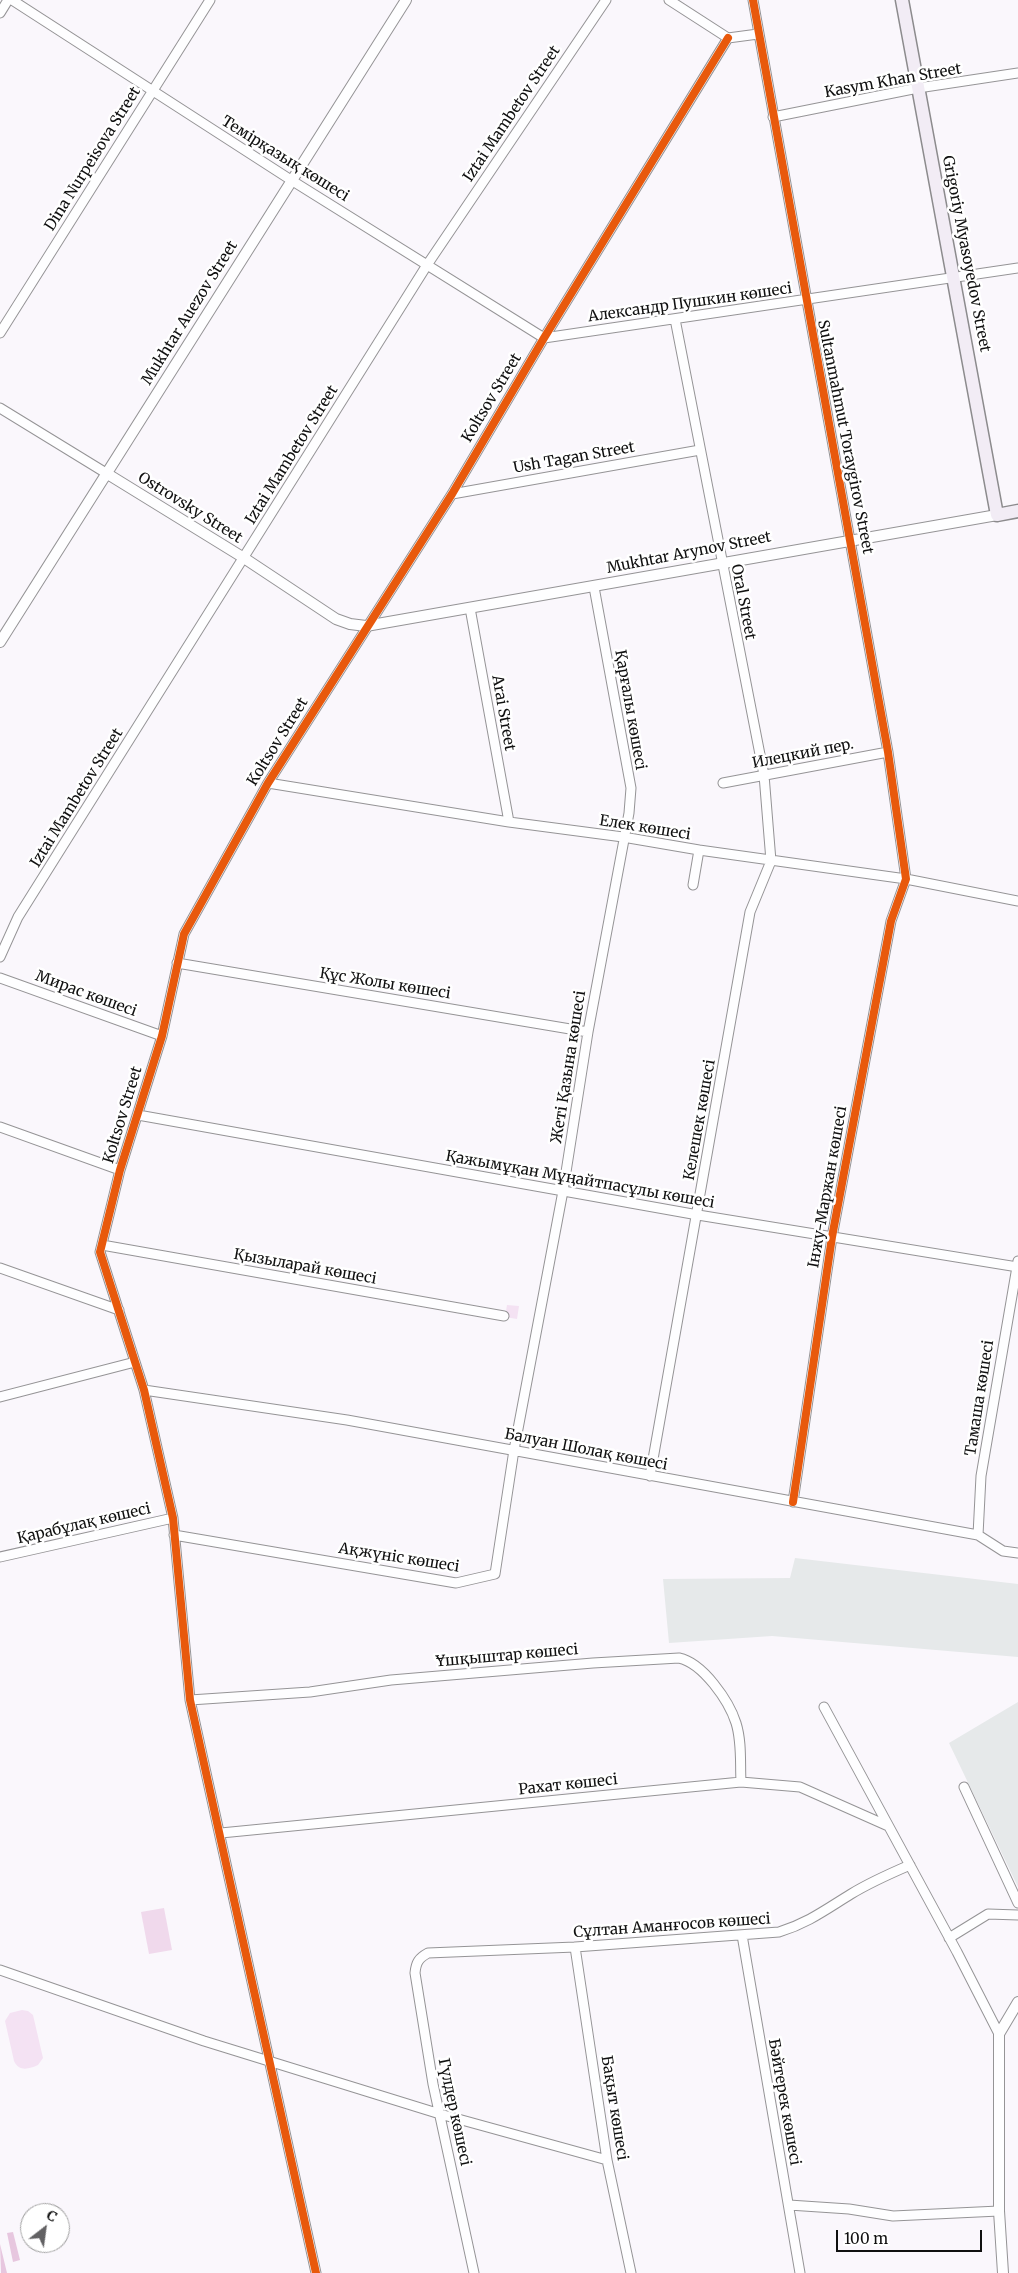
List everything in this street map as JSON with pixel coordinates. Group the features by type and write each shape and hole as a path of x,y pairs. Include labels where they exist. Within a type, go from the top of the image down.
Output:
{"main road":[{"name":"Grigoriy Myasoyedov Street","path":"902,0 997,514"},
{"name":"Mukhtar Arynov Street","path":"997,514 1018,511"}],"street":[{"path":"0,13 8,0"},
{"name":"Темірқазық көшесі","path":"12,0 291,180 544,338"},
{"name":"Dina Nurpeisova Street","path":"0,333 210,0"},
{"name":"Mukhtar Auezov Street","path":"0,642 406,0"},
{"name":"Iztai Mambetov Street","path":"0,958 18,917 427,265 606,0"},
{"path":"669,0 728,38 758,34"},
{"name":"Sultanmahmut Toraygirov Street","path":"753,0 888,752 906,879"},
{"name":"Koltsov Street","path":"316,2273 268,2059 221,1833 190,1700 173,1518 144,1390 100,1252 120,1170 162,1036 184,934 268,783 366,626 452,494 544,338 728,38"},
{"name":"Kasym Khan Street","path":"773,117 918,88 1018,73"},
{"name":"Александр Пушкин көшесі","path":"544,338 1018,268"},
{"name":"Oral Street","path":"675,319 721,563 764,775 770,861"},
{"name":"Ostrovsky Street","path":"0,408 244,558 336,619 350,624 366,626"},
{"name":"Ush Tagan Street","path":"452,494 700,450"},
{"name":"Mukhtar Arynov Street","path":"366,626 997,514"},
{"name":"Қарғалы көшесі","path":"594,587 631,788 629,814 623,837"},
{"name":"Arai Street","path":"470,608 509,822"},
{"name":"Илецкий пер.","path":"723,783 888,752"},
{"name":"Елек көшесі","path":"268,783 509,822 623,837 770,861 906,879 1018,901"},
{"name":"Жеті Қазына көшесі","path":"514,1450 563,1191 588,1032 623,837"},
{"path":"693,885 699,850"},
{"name":"Келешек көшесі","path":"650,1476 698,1215 750,912 770,861"},
{"name":"Інжу-Маржан көшесі","path":"793,1502 832,1237 891,921 906,879"},
{"name":"Құс Жолы көшесі","path":"178,963 588,1032"},
{"name":"Мирас көшесі","path":"0,978 162,1036"},
{"name":"Қажымұқан Мұңайтпасұлы көшесі","path":"138,1115 698,1215 1017,1265"},
{"path":"0,1127 120,1170"},
{"name":"Қызыларай көшесі","path":"102,1245 504,1316"},
{"name":"Тамаша көшесі","path":"978,1535 981,1476 1017,1265"},
{"path":"0,1268 119,1310"},
{"path":"0,1396 135,1362"},
{"name":"Балуан Шолақ көшесі","path":"144,1390 347,1420 978,1535 1003,1551 1018,1553"},
{"name":"Ақжүніс көшесі","path":"174,1535 456,1583 471,1581 495,1574 514,1450"},
{"name":"Қарабұлақ көшесі","path":"0,1557 173,1518"},
{"name":"Ұшқыштар көшесі","path":"190,1700 310,1692 391,1680 601,1662 679,1658 689,1661 702,1671 719,1692 734,1718 739,1740 741,1782"},
{"path":"824,1707 999,2034 999,2211 1002,2273"},
{"name":"Рахат көшесі","path":"221,1833 741,1782 800,1787 888,1826"},
{"path":"964,1787 1018,1903"},
{"name":"Сұлтан Аманғосов көшесі","path":"421,1957 428,1953 575,1947 779,1932 800,1926 820,1916 870,1883 910,1865"},
{"path":"949,1938 988,1914 1018,1915"},
{"name":"Бәйтерек көшесі","path":"742,1935 800,2273"},
{"name":"Бақыт көшесі","path":"575,1947 607,2160 631,2273"},
{"name":"Гүлдер көшесі","path":"421,1957 416,1964 415,1972 427,2054 474,2273"},
{"path":"0,1970 163,2027 440,2114 607,2160"},
{"path":"999,2034 1018,2002"},
{"path":"789,2204 849,2209 893,2216 999,2211"}],"shaded area":[{"path":"507,1305 519,1306 517,1319 505,1317"},
{"path":"795,1558 1018,1584 1018,1657 772,1636 669,1643 663,1579 790,1578"},
{"path":"1018,1702 1018,1887 949,1743"},
{"path":"164,1908 172,1950 149,1954 141,1912"},
{"path":"22,2010 28,2011 33,2015 43,2058 38,2065 24,2069 19,2067 14,2061 5,2021 10,2013"},
{"path":"13,2232 20,2260 13,2262 7,2233"},
{"path":"0,2244 7,2273 1,2273"}],"cycle path":[{"path":"753,0 888,752 906,879 891,921 832,1237 793,1502"},
{"path":"316,2273 190,1700 173,1518 144,1390 100,1252 120,1170 162,1036 184,934 268,783 452,494 544,338 728,38"}]}
